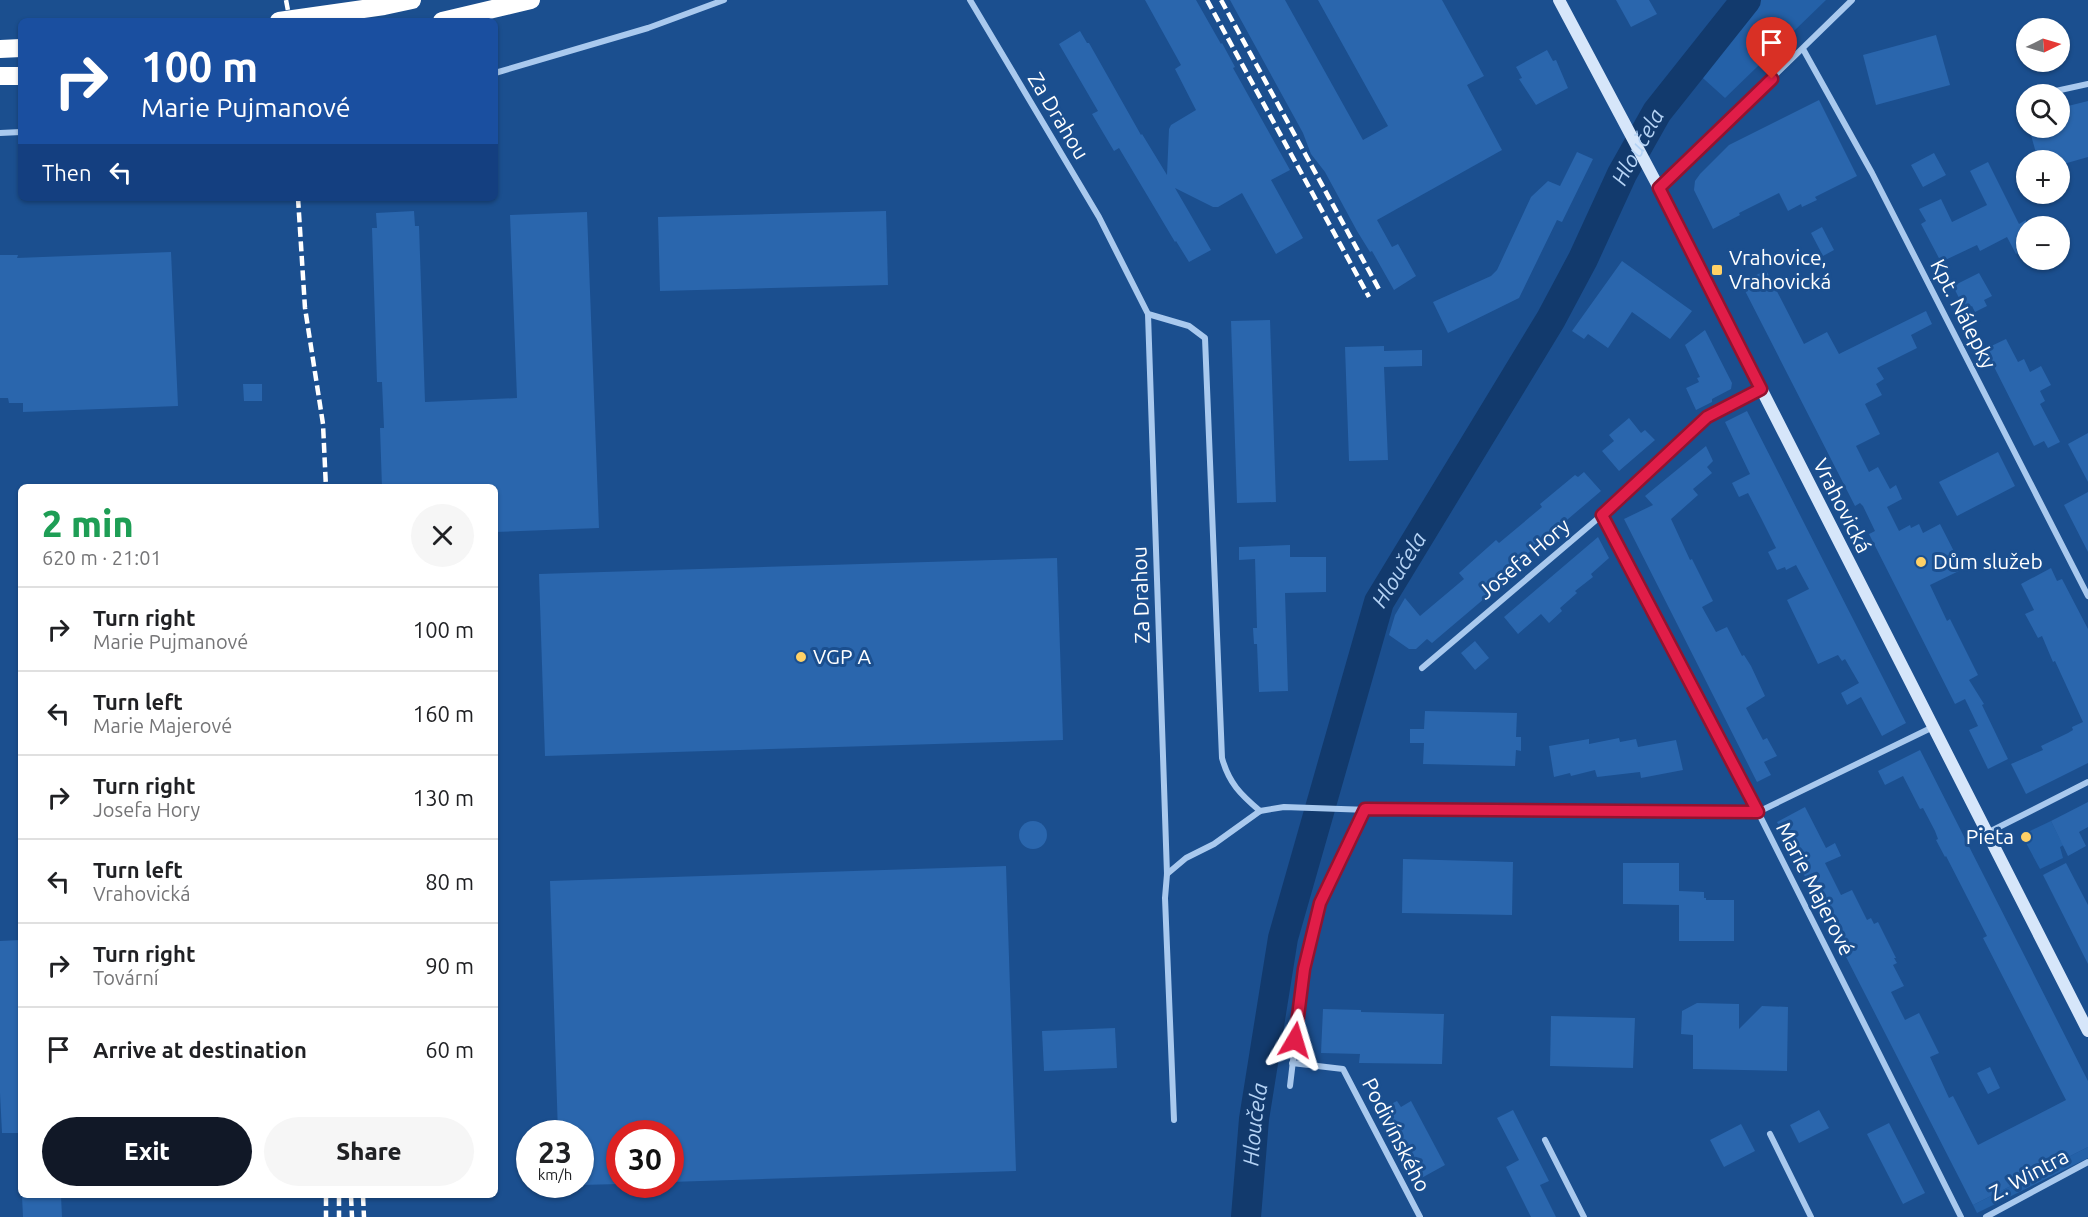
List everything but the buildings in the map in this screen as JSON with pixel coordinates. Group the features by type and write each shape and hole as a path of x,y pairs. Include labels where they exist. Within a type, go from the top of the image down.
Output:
{"highway":[{"path":"300,18 412,0"},
{"path":"455,18 531,0"},
{"path":"0,49 18,48"},
{"path":"0,76 18,75"}],"street":[{"path":"498,72 648,28 724,0"},
{"name":"Za Drahou","path":"970,0 1099,217 1148,314 1167,874 1165,898 1174,1120"},
{"name":"Vrahovická","path":"1559,0 1647,164 2088,1031"},
{"path":"1659,188 1852,0"},
{"name":"Kpt. Nálepky","path":"1803,49 1872,173 2088,596"},
{"path":"2070,88 2088,84"},
{"path":"0,133 18,132"},
{"path":"1148,314 1189,326 1204,339 1222,758 1227,776 1245,798 1260,811"},
{"name":"Josefa Hory","path":"1422,668 1602,515 1707,417 1761,389"},
{"name":"Marie Majerové","path":"1602,515 1758,812 1961,1217"},
{"path":"1167,874 1186,858 1214,844 1260,811 1284,807 1758,812 1933,727"},
{"path":"1987,833 2088,782"},
{"path":"1290,1086 1304,969 1320,903 1365,809"},
{"name":"Podivínského","path":"1293,1063 1342,1069 1420,1217"},
{"path":"1770,1134 1811,1217"},
{"path":"1545,1140 1584,1217"},
{"name":"Z. Wintra","path":"1986,1217 2088,1162"}],"shaded area":[{"path":"1732,0 1826,0 1725,98 1685,62"},
{"path":"2051,821 2061,841 2069,842 2060,847 2063,858 2040,869 2026,843 2030,831"},
{"path":"2088,1147 2088,1158 1977,1213 1973,1205"}],"waterway":[{"name":"Hloučela","path":"1246,1217 1254,1119 1283,938 1379,602 1551,319 1583,259 1622,174 1657,112 1746,0"}],"railway":[{"path":"286,0 289,18"},
{"path":"1207,0 1369,297"},
{"path":"1221,0 1380,291"},
{"path":"298,201 305,308 323,424 326,484"},
{"path":"326,1198 326,1217"},
{"path":"339,1198 339,1217"},
{"path":"351,1198 352,1217"},
{"path":"363,1198 364,1217"}],"place":[{"name":"Vrahovice, Vrahovická","path":"1717,270"},
{"name":"Dům služeb","path":"1921,562"},
{"name":"VGP A","path":"801,657"},
{"name":"Pieta","path":"2026,837"}],"route":[{"path":"1295,1040 1304,969 1320,903 1365,809 1758,812 1602,515 1707,417 1761,389 1659,188 1772,79"}]}
